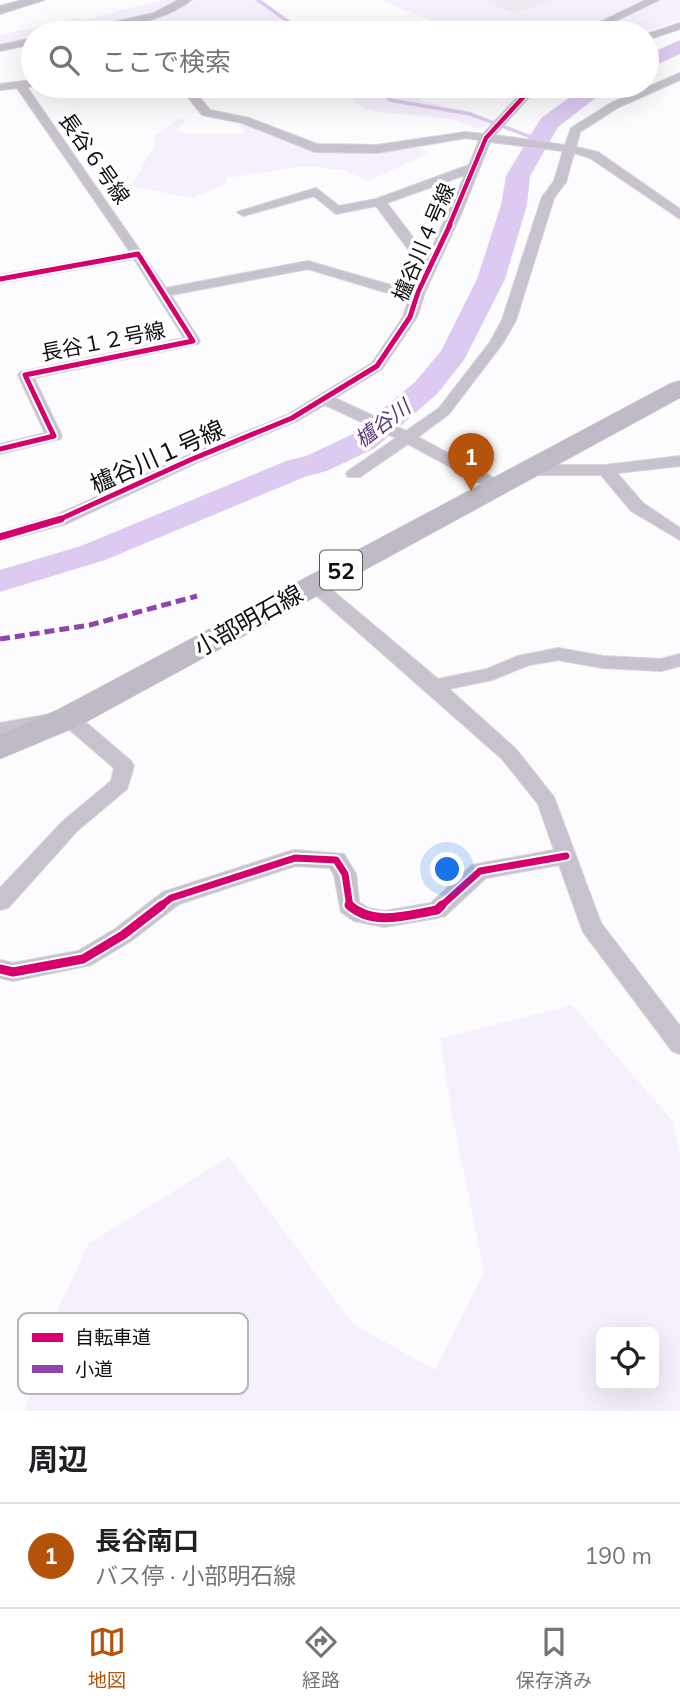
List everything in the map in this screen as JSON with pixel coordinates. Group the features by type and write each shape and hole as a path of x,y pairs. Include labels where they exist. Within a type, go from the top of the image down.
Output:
{"main road":[{"name":"小部明石線","path":"0,748 68,718 680,388"}],"street":[{"path":"0,7 18,0"},
{"path":"0,7 38,0"},
{"path":"128,21 157,15 186,0"},
{"path":"608,21 654,0"},
{"path":"659,33 680,26"},
{"path":"0,47 21,43"},
{"path":"659,86 678,78"},
{"path":"0,87 21,84"},
{"name":"長谷６号線","path":"37,98 138,254"},
{"path":"194,98 206,113 245,120 315,148 377,149 494,129 594,155 680,215"},
{"name":"櫨谷川４号線","path":"325,399 377,366 410,317 418,292 475,167 494,129 519,98"},
{"path":"355,474 444,411 496,343 509,320 548,197 560,182 575,130 631,98"},
{"path":"243,212 316,192 336,211 379,202 475,167"},
{"path":"379,202 429,268"},
{"path":"0,279 138,254"},
{"name":"長谷１２号線","path":"0,449 54,436 25,375 193,341 138,254"},
{"path":"162,293 308,265 393,290 418,292"},
{"path":"325,399 407,437 497,486"},
{"name":"櫨谷川１号線","path":"0,537 60,520 190,460 292,418 325,399"},
{"path":"526,470 605,470 680,461"},
{"path":"605,470 637,507 680,536"},
{"path":"314,584 434,685 509,754 547,803 592,926 680,1044"},
{"path":"434,685 492,674 525,660 558,654 603,662 650,664 680,660"},
{"path":"0,730 68,718 124,766 120,784 70,826 0,902"},
{"path":"0,969 13,972 83,959 123,935 171,898 295,858 336,860 345,874 349,906 362,915 384,919 437,910 480,872 566,856"}],"shaded area":[{"path":"161,0 176,0 163,8 123,21 66,21 80,18 85,20"},
{"path":"195,0 254,0 284,21 136,21 170,14"},
{"path":"382,0 481,0 513,13 560,0 680,0 680,20 659,27 659,21 431,21"},
{"path":"481,0 560,0 513,13"},
{"path":"21,31 21,42 0,46 0,35"},
{"path":"353,98 418,98 420,101 470,111 489,125 479,129 452,119 377,112 355,102"},
{"path":"179,118 185,121 177,130 185,134 241,134 245,131 238,125 246,121 309,148 338,153 418,146 429,153 368,181 344,170 304,166 227,178 225,184 192,198 131,186 156,143 154,136"},
{"path":"572,1005 672,1120 680,1154 680,1411 25,1411 30,1394 248,1394 248,1313 56,1313 88,1244 229,1157 353,1324 435,1370 484,1272 452,1114 440,1038"}],"waterway":[{"path":"258,0 287,21"},
{"name":"櫨谷川","path":"659,57 680,46"},
{"path":"388,98 470,114 539,140"},
{"name":"櫨谷川","path":"0,581 93,553 297,468 316,464 364,441 426,388 454,354 491,279 514,205 518,176 549,123 583,98"}],"marked path":[{"path":"0,639 90,625 197,596"}],"cycle path":[{"path":"0,537 60,520 190,460 292,418 377,366 410,317 418,292 456,212 486,138 522,98"},
{"path":"0,279 138,254 193,341 25,375 54,436 0,449"},
{"path":"0,969 13,972 83,959 123,935 171,898 295,858 336,860 345,874 349,906 362,915 384,919 437,910 480,871 566,856"}],"place":[{"name":"長谷南口","path":"471,491"}]}
